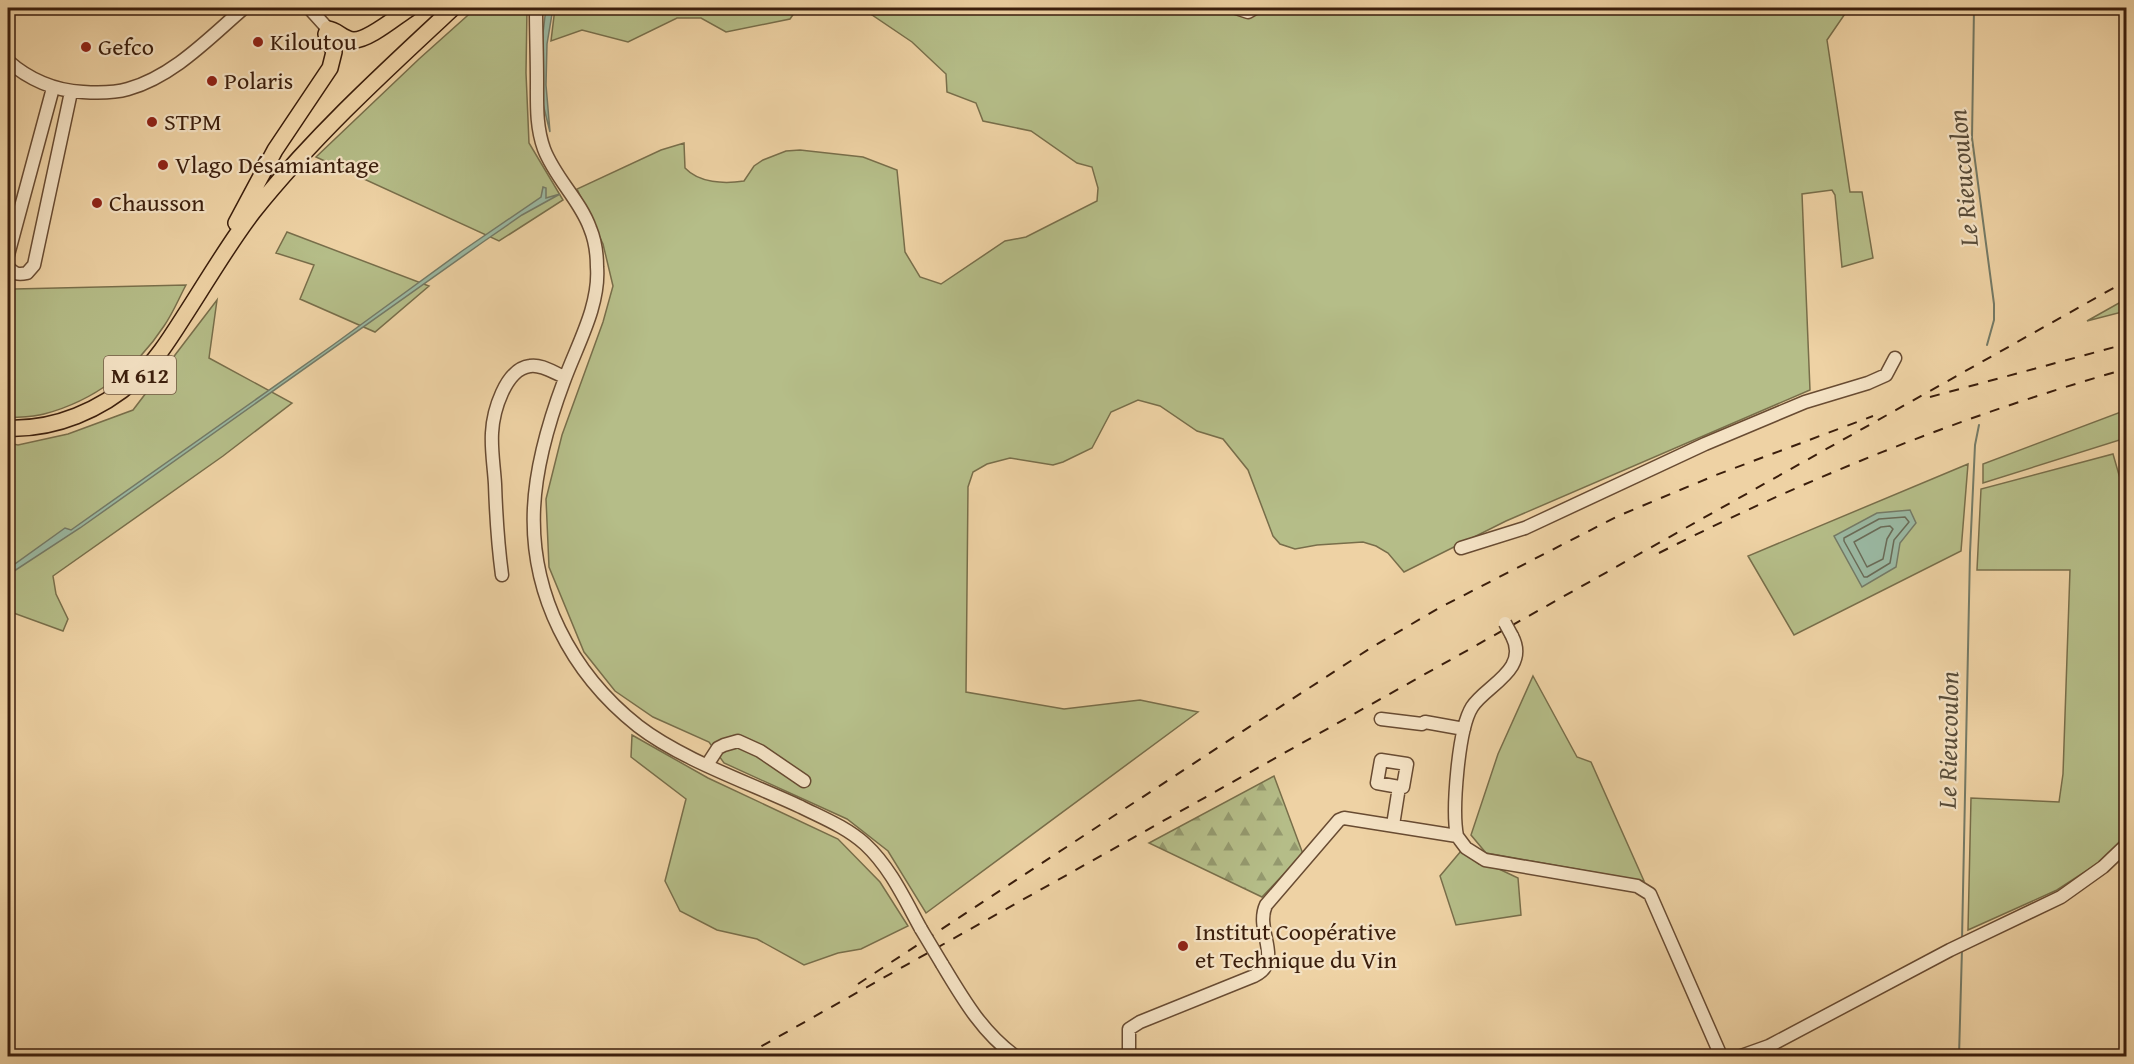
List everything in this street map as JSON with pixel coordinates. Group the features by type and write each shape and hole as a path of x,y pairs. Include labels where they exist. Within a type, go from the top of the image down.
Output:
{"main road":[{"path":"328,29 334,29 347,38 355,40 367,36 410,8"},
{"name":"M 612","path":"8,428 21,429 70,419 100,405 120,392 149,367 252,214 296,162 332,122 453,8"},
{"name":"M 612","path":"224,255 222,245 275,150 330,68 334,52 326,34 328,29"}],"street":[{"path":"8,61 30,77 53,88 71,92 103,93 128,89 174,66 244,8"},
{"path":"309,8 328,29"},
{"path":"536,8 536,111 539,130 545,151 590,226 598,270 594,299 545,439 537,476 534,508 535,544 545,595 565,641 582,668 603,694 653,737 707,765 830,821 858,838 885,866 978,1021 995,1040 1015,1056"},
{"path":"8,255 53,88"},
{"path":"8,267 19,274 27,273 33,265 71,92"},
{"path":"1461,548 1525,528 1705,444 1805,402 1868,383 1886,375 1895,358"},
{"path":"502,575 492,434 499,400 506,384 517,371 528,366 545,368 565,377"},
{"path":"1505,623 1512,636 1516,652 1511,667 1500,682 1483,694 1473,706 1464,729 1455,812 1457,836 1466,848 1485,860 1637,886 1650,894 1721,1056"},
{"path":"1381,719 1422,724 1425,722 1464,729"},
{"path":"707,765 718,748 738,741 753,747 804,781"},
{"path":"1393,825 1399,787"},
{"path":"1129,1056 1129,1029 1140,1022 1254,976 1264,969 1269,953 1262,919 1266,905 1339,820 1351,818 1457,836"},
{"path":"1742,1056 1769,1046 1950,950 2061,897 2103,867 2127,845"}],"green space":[{"path":"476,8 527,8 526,73 529,143 563,200 499,241 316,157"},
{"path":"555,8 808,8 797,9 790,19 726,32 701,18 677,18 628,42 582,30 551,41"},
{"path":"841,8 1849,8 1827,40 1850,192 1862,192 1873,258 1842,267 1835,195 1832,190 1802,194 1810,390 1506,521 1404,572 1388,553 1363,542 1295,549 1280,544 1273,536 1248,470 1223,439 1197,431 1160,406 1138,400 1111,412 1092,448 1063,462 1053,465 1010,458 987,464 973,472 968,487 966,692 1064,709 1140,700 1198,712 926,913 888,851 847,819 724,763 709,742 653,717 615,691 584,652 549,567 546,499 562,435 603,322 613,286 603,244 577,189 661,150 684,143 685,168 697,177 720,182 744,181 754,166 786,151 800,150 863,157 897,170 905,252 920,277 941,284 1005,241 1026,237 1097,201 1098,188 1092,167 1077,163 1031,131 983,121 976,103 947,92 946,74 912,42 869,13"},
{"path":"287,232 429,286 375,332 300,299 314,265 276,253"},
{"path":"8,283 14,289 186,285 153,342 112,381 97,392 62,408 40,415 8,418"},
{"path":"2126,299 2126,311 2087,321"},
{"path":"217,300 209,358 292,403 223,456 53,576 56,594 68,619 63,631 8,611 8,443 18,445 68,434 133,410"},
{"path":"2126,410 2126,438 1983,483 1983,464"},
{"path":"2113,454 2126,499 2126,837 2103,860 2057,890 1968,930 1971,798 2059,802 2063,774 2070,570 1977,570 1981,489"},
{"path":"1968,464 1961,551 1794,635 1748,556"},
{"path":"1533,676 1577,757 1591,762 1644,881 1486,853 1471,835 1498,754"},
{"path":"632,735 708,778 838,839 880,882 908,926 861,949 838,953 804,965 757,939 717,930 680,911 665,881 686,799 631,757"},
{"path":"1274,776 1303,854 1262,897 1149,843"},
{"path":"1461,851 1479,864 1499,869 1518,878 1521,915 1456,925 1440,876"}],"water":[{"path":"546,8 553,8 547,44 546,85 550,132 542,100 543,33"},
{"path":"543,187 546,188 546,198 560,194 522,215 80,528 8,575 8,569 65,528 71,530 541,197"},
{"path":"1910,510 1916,523 1900,543 1896,567 1862,587 1834,536 1877,513"}],"waterway":[{"name":"Le Rieucoulon","path":"1974,8 1972,138 1994,304 1994,320 1987,345"},
{"name":"Le Rieucoulon","path":"1962,940 1970,553 1975,445 1979,425"},
{"name":"Le Rieucoulon","path":"1959,1056 1962,949"}],"railway":[{"path":"744,1056 2126,281"},
{"path":"1930,397 2126,344"},
{"path":"1659,553 1772,499 1888,450 2006,406 2126,369"},
{"path":"858,984 1369,649 1439,608 1618,516 1716,475 1873,416"}],"place":[{"name":"Kiloutou","path":"258,42"},
{"name":"Gefco","path":"86,47"},
{"name":"Polaris","path":"212,81"},
{"name":"STPM","path":"152,122"},
{"name":"Vlago Désamiantage","path":"163,165"},
{"name":"Chausson","path":"97,203"},
{"name":"Institut Coopérative et Technique du Vin","path":"1183,946"}]}
